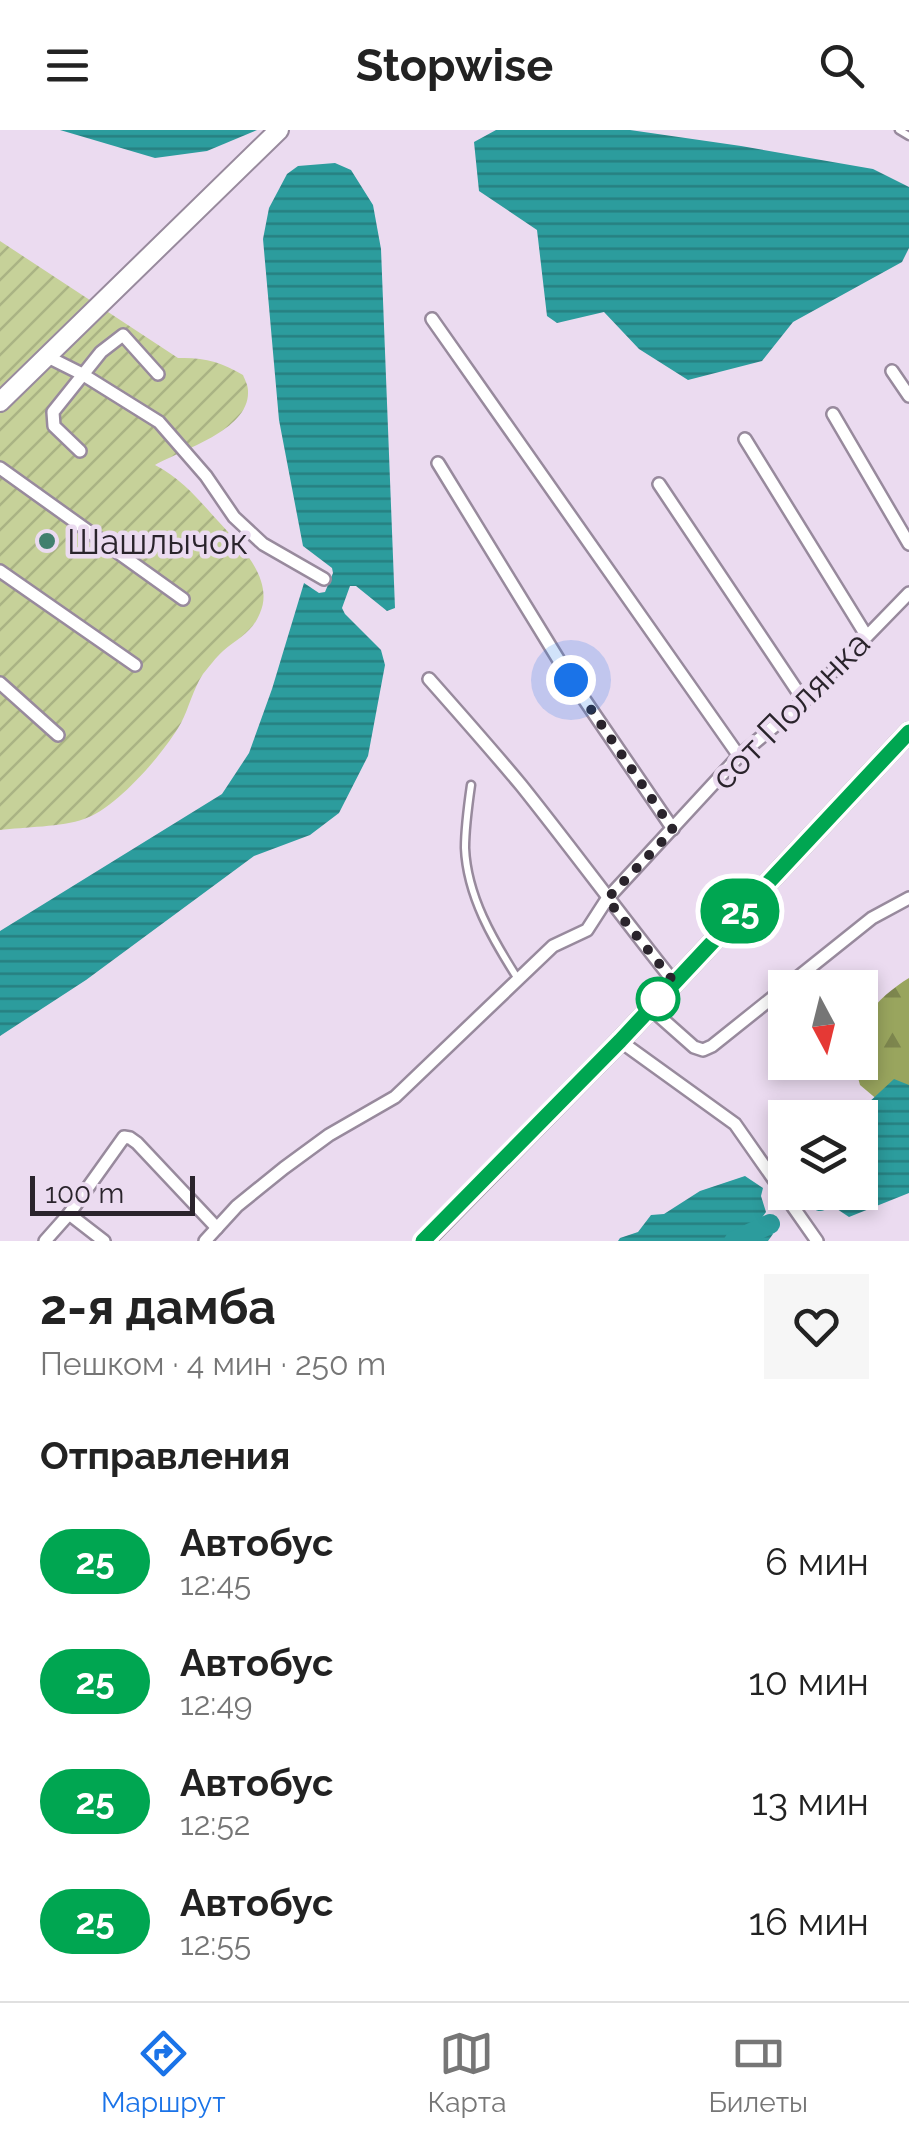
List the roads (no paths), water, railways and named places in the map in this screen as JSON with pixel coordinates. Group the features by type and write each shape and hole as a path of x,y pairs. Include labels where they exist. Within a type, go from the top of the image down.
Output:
{"main road":[{"path":"0,402 278,130"},
{"path":"424,1241 620,1041 909,732"}],"street":[{"path":"432,318 739,756"},
{"path":"80,452 54,426 53,412 101,352 123,335 158,374"},
{"path":"48,357 159,422 206,476 234,517 263,544 324,580"},
{"path":"892,370 909,396"},
{"path":"833,414 909,544"},
{"path":"744,440 866,635"},
{"path":"438,462 571,680 673,830"},
{"path":"0,468 183,600"},
{"path":"659,484 804,701"},
{"path":"0,571 135,666"},
{"name":"сот Полянка","path":"205,1241 237,1206 329,1134 395,1097 553,946 587,930 607,899 739,756 804,701 909,592"},
{"path":"430,678 520,785 674,982"},
{"path":"0,682 58,735"},
{"path":"650,1008 694,1047 703,1050 872,918 909,898"},
{"path":"620,1041 735,1124 817,1241"},
{"path":"46,1241 124,1137 130,1138 217,1228"},
{"path":"69,1214 104,1241"}],"lane":[{"path":"899,130 909,136"},
{"path":"471,785 466,848 472,891 518,980"}],"waterway":[{"path":"734,1241 770,1224"}],"place":[{"name":"Шашлычок","path":"47,541"}]}
